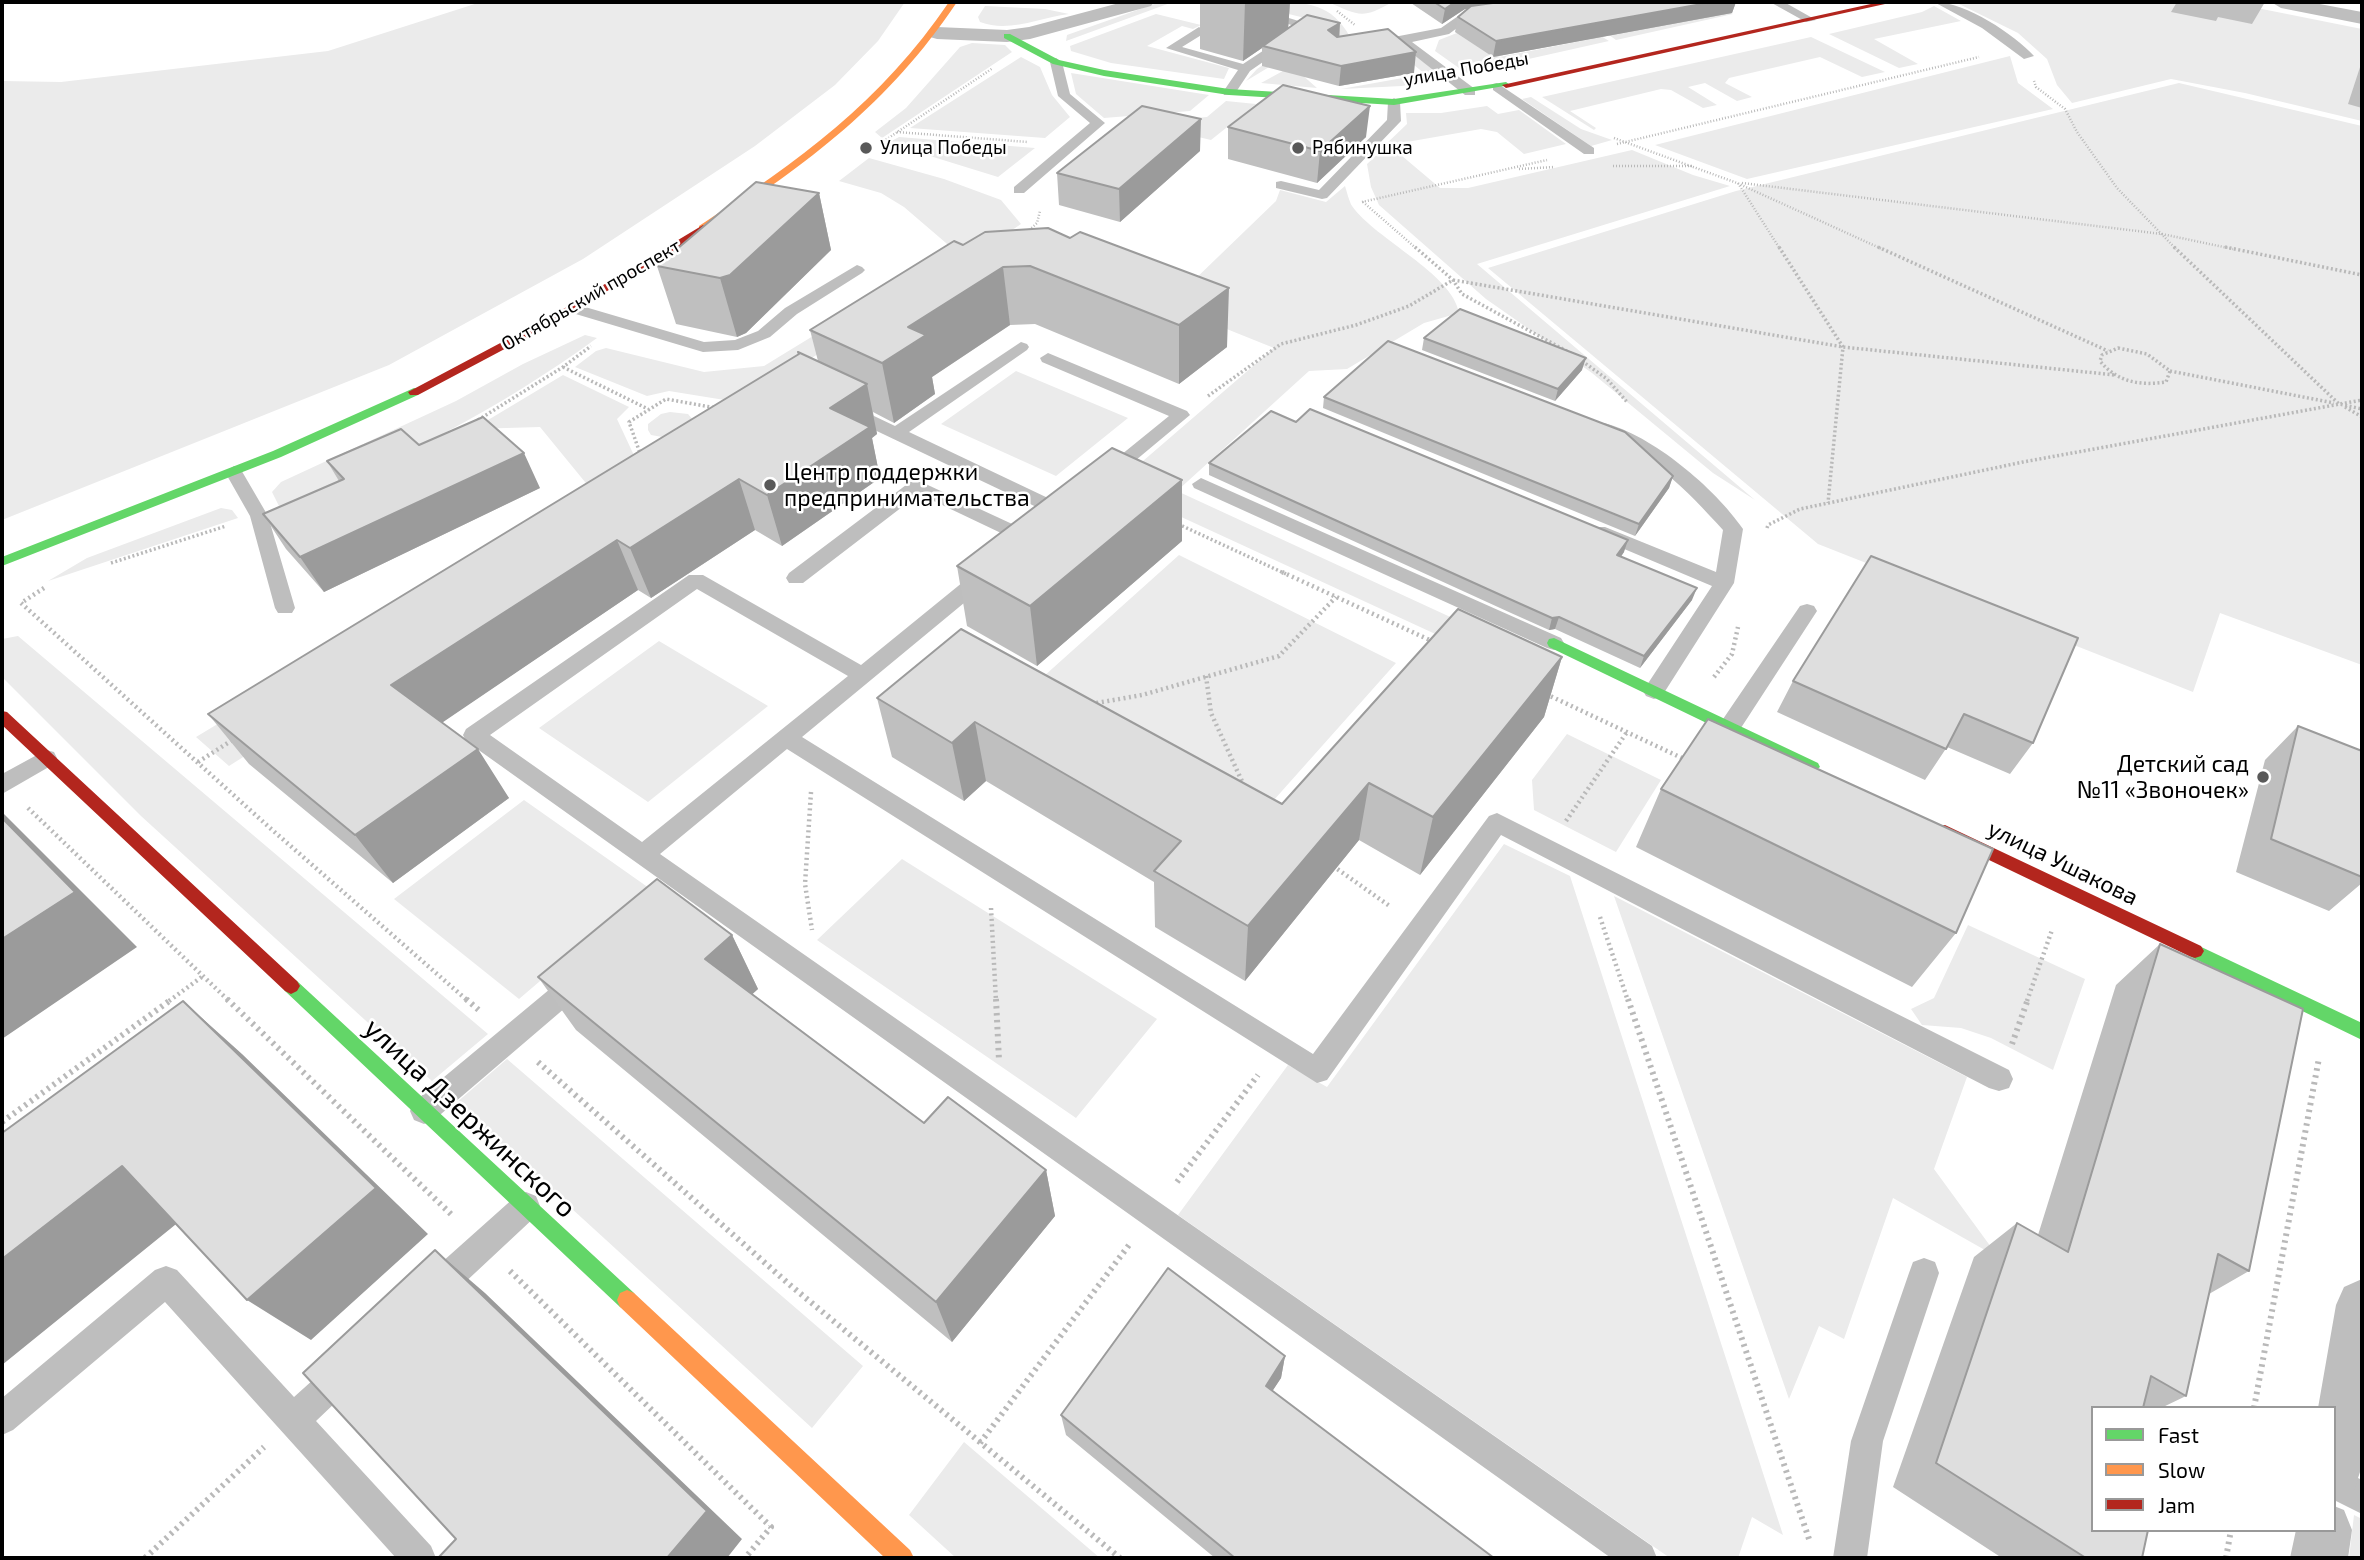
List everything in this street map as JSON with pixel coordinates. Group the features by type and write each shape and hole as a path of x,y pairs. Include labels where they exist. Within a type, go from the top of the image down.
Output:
{"street":[{"name":"Октябрьский проспект","path":"2,562 234,472 438,381 575,309 705,228 831,140 910,66 937,33 953,2"},
{"path":"937,33 1007,36 1030,33 1143,2"},
{"name":"улица Победы","path":"1007,36 1056,62 1104,73 1229,92 1394,103 1497,88 1890,2"},
{"path":"2281,2 2362,18"},
{"path":"1554,643 1829,776"},
{"name":"улица Дзержинского","path":"2,716 898,1557"},
{"name":"улица Ушакова","path":"1929,824 2362,1032"},
{"path":"2336,1458 2362,1305"},
{"path":"2319,1558 2324,1532"}],"lane":[{"path":"1776,2 1810,20"},
{"path":"1940,2 1998,32 2028,57"},
{"path":"1360,47 1446,31 1465,16 1491,12"},
{"path":"1229,92 1245,68 1309,26 1266,15"},
{"path":"1199,31 1172,48 1245,68"},
{"path":"1402,40 1471,92"},
{"path":"1019,190 1098,123 1064,96 1056,62"},
{"path":"1497,88 1589,151"},
{"path":"1280,185 1322,195 1394,121 1394,103"},
{"path":"575,309 703,347 738,345 764,334 791,311 857,270"},
{"path":"896,433 1021,347"},
{"path":"1048,358 1181,415 1094,486"},
{"path":"643,855 1067,508 824,399"},
{"path":"1583,420 1634,440 1694,486 1733,529 1724,583 1654,691"},
{"path":"234,472 259,516 285,608"},
{"path":"1201,484 1554,643"},
{"path":"796,578 917,486 1029,539"},
{"path":"1584,525 1724,583"},
{"path":"863,676 696,580 474,735 1640,1558"},
{"path":"1729,728 1807,611"},
{"path":"786,738 1317,1071 1497,822 1999,1079"},
{"path":"3,785 46,758"},
{"path":"668,905 689,887"},
{"path":"424,1111 594,967"},
{"path":"413,1310 526,1206"},
{"path":"1850,1558 1867,1441 1924,1273"},
{"path":"2,1419 166,1281 419,1558"},
{"path":"293,1420 363,1355"},
{"path":"2336,1483 2362,1498"}],"path":[{"path":"1589,151 2018,48"},
{"path":"2028,57 2036,87 2065,109 2077,132 2117,188 2205,279 2339,404 2362,417"},
{"path":"897,132 1071,145"},
{"path":"1613,138 1737,183 2108,351"},
{"path":"1361,155 1355,185 1362,202 1453,280 1462,294 1566,350 1607,379 1634,410"},
{"path":"1362,202 1507,169"},
{"path":"1737,183 2162,234 2362,275"},
{"path":"1737,183 1843,347 1828,503"},
{"path":"1018,239 1037,223"},
{"path":"1181,415 1281,344 1356,325 1409,306 1453,280 1843,347 2115,375 2135,383 2166,382 2170,371"},
{"path":"2115,375 2101,361 2102,355 2118,348 2145,353 2156,358 2170,371 2362,409"},
{"path":"563,367 649,409"},
{"path":"642,457 629,422 649,409 666,399 718,408"},
{"path":"1800,509 2023,462 2362,400"},
{"path":"1761,519 1769,525"},
{"path":"1174,522 1443,646"},
{"path":"1084,705 1142,695 1279,656 1336,597"},
{"path":"22,603 790,1285 1120,1558"},
{"path":"1206,676 1211,713 1246,790"},
{"path":"1540,692 1696,764"},
{"path":"198,762 245,732"},
{"path":"1547,848 1627,732"},
{"path":"813,754 806,884 819,979"},
{"path":"3,785 483,1245 771,1527 746,1558"},
{"path":"1330,864 1421,928"},
{"path":"989,865 1002,1108"},
{"path":"1583,866 1812,1549"},
{"path":"2040,924 2065,936"},
{"path":"1999,1079 2052,930"},
{"path":"2,1122 203,976"},
{"path":"2254,1406 2327,1015"},
{"path":"980,1443 1235,1106"},
{"path":"145,1558 293,1420"},
{"path":"2226,1558 2231,1532"}],"shaded area":[{"path":"481,2 905,2 878,41 835,85 755,146 583,259 389,365 2,520 2,81 61,82 328,51"},
{"path":"1160,2 1173,2 1066,41 1067,35"},
{"path":"1328,2 1392,2 1374,11 1360,14"},
{"path":"1955,2 2227,2 2362,29 2362,121 2245,93 2171,79 2072,103 2057,85 2047,59 2018,33"},
{"path":"1302,3 1324,10 1342,25 1350,37 1289,55 1246,81 1257,69 1326,23 1247,4"},
{"path":"985,6 1045,9 1069,14 1013,25 991,25 980,22 978,17"},
{"path":"1934,6 1961,21 1874,39 1918,64 1899,68 1829,34 1922,12"},
{"path":"1729,12 1733,14 1616,40 1609,35"},
{"path":"1156,14 1201,25 1193,29 1182,26 1147,46 1229,68 1224,79 1111,63 1071,51 1070,46"},
{"path":"1568,16 1609,41 1466,73 1435,51 1439,40 1462,31 1500,57 1591,39"},
{"path":"1811,37 1885,72 1862,77 1820,57 1729,78 1725,83 1752,97 1737,101 1705,83 1688,87 1717,105 1703,108 1671,90 1661,89 1570,111 1596,128 1594,130 1542,97"},
{"path":"972,43 1005,45 1012,52 882,138 875,132 906,108 960,47"},
{"path":"1408,51 1445,77 1402,86 1341,89 1425,74 1398,52"},
{"path":"2010,56 2018,83 2053,109 1747,179 1655,145"},
{"path":"1021,57 1040,67 1052,95 1070,117 1045,138 910,128"},
{"path":"1292,66 1317,88 1261,83"},
{"path":"1071,73 1209,95 1190,111 1104,118 1076,94"},
{"path":"2179,83 2362,126 2362,665 2220,613 2193,692 1818,544 1488,268 1736,191"},
{"path":"1531,97 1581,129 1612,140 1591,146 1522,99"},
{"path":"1226,101 1256,104 1211,140 1165,129 1161,121 1207,117"},
{"path":"1487,106 1498,114 1519,110 1566,144 1524,154 1497,132 1481,129 1384,146 1407,124 1406,113 1441,113"},
{"path":"899,137 1035,148 998,177 888,143"},
{"path":"1395,150 1440,188 1468,188 1632,150 1693,175 1730,186 1477,264 1755,500 1713,473 1592,373 1486,299 1379,205 1371,187 1367,164 1379,153"},
{"path":"869,158 944,179 1001,200 1021,224 978,253 953,249 904,207 881,193 839,181"},
{"path":"1345,186 1352,206 1443,284 1454,299 1459,313 1424,323 1347,369 1309,371 1177,491 1459,621 1444,638 1114,486 1274,348 1055,260 1190,284 1276,201 1280,190 1326,202"},
{"path":"903,281 917,291 785,375 737,402 669,391 647,396 575,367 596,351 606,348 704,372 764,366"},
{"path":"585,335 597,338 483,412 404,454 279,506 272,492 281,482 456,401 523,364"},
{"path":"1016,371 1128,418 1056,476 941,424"},
{"path":"563,375 629,407 617,419 645,479 598,532 229,766 196,737 568,513 594,493 540,427 473,429"},
{"path":"661,414 688,414 694,421 668,438 651,435 648,424"},
{"path":"221,508 232,510 238,518 48,581 87,558"},
{"path":"1179,555 1396,663 1257,819 1024,694"},
{"path":"18,636 488,1034 432,1081 141,816 2,677 2,639"},
{"path":"659,641 768,706 648,802 539,728"},
{"path":"1567,734 1661,780 1616,852 1534,810 1532,780"},
{"path":"524,800 649,888 519,999 394,899"},
{"path":"1504,844 1570,876 1783,1535 1752,1517 1738,1558 1670,1558 1178,1215 1288,1065 1327,1087"},
{"path":"902,859 1157,1019 1076,1118 817,940"},
{"path":"1614,896 1967,1077 1934,1169 1999,1258 1893,1198 1844,1339 1819,1326 1789,1399"},
{"path":"1968,925 2085,979 2053,1070 1991,1038 1961,1028 1922,1025 1911,1009 1934,998"},
{"path":"507,1059 863,1366 812,1428 456,1103"},
{"path":"964,1442 1100,1558 956,1558 909,1515"},
{"path":"2354,1515 2362,1519 2362,1558 2349,1558"}],"building":[{"path":"1434,2 1455,2 1445,9"},
{"path":"1500,2 1713,2 1496,41 1458,17 1471,6"},
{"path":"1307,15 1340,23 1328,30 1337,37 1388,29 1416,52 1341,66 1263,46"},
{"path":"1283,85 1370,106 1320,151 1228,127"},
{"path":"1142,106 1201,119 1119,189 1057,173"},
{"path":"756,182 819,193 730,275 720,278 657,266"},
{"path":"1048,228 1070,238 1080,232 1229,288 1179,325 1030,266 1003,267 908,327 926,335 882,363 810,330 954,241 963,245 985,232"},
{"path":"1460,309 1586,358 1558,389 1424,338"},
{"path":"1388,341 1625,432 1673,476 1639,524 1324,397"},
{"path":"798,352 867,384 830,408 870,427 767,495 739,479 630,548 617,540 391,685 478,749 355,835 208,714 799,354"},
{"path":"1310,409 1628,540 1617,555 1697,588 1644,656 1559,617 1552,618 1209,463 1271,411 1296,422"},
{"path":"483,417 524,453 300,557 263,514 344,479 327,461 401,429 419,445"},
{"path":"1112,448 1182,480 1030,606 957,566"},
{"path":"1871,556 2078,638 2033,743 1964,714 1946,749 1793,681"},
{"path":"1458,609 1562,657 1433,817 1369,783 1248,926 1154,871 1181,841 975,722 952,743 877,698 961,629 1282,804"},
{"path":"1708,719 1993,849 1956,933 1661,789"},
{"path":"2298,726 2362,751 2362,877 2271,839"},
{"path":"2,818 75,892 2,939"},
{"path":"657,879 732,935 705,959 924,1123 948,1097 1046,1170 936,1302 538,977"},
{"path":"2160,944 2303,1009 2249,1271 2218,1254 2186,1396 2151,1376 2144,1406 2091,1406 2091,1532 2148,1532 2142,1558 2086,1558 1936,1463 2017,1223 2068,1252"},
{"path":"183,1001 376,1188 247,1300 122,1166 2,1259 2,1133"},
{"path":"435,1250 707,1511 667,1558 438,1558 456,1539 303,1373"},
{"path":"1168,1268 1285,1356 1266,1386 1494,1558 1235,1558 1061,1415"}],"traffic: fast":[{"path":"1007,36 1056,62 1104,73 1229,92 1394,102 1506,85"},
{"path":"2,562 277,454 414,392"},
{"path":"1554,643 1812,767"},
{"path":"2195,951 2362,1032"},
{"path":"291,986 627,1300"}],"traffic: slow":[{"path":"703,228 808,155 873,101 929,38 953,2"},
{"path":"627,1300 902,1558"}],"traffic: jam":[{"path":"1506,85 1890,2"},
{"path":"414,392 559,316 703,228"},
{"path":"2,716 291,986"},
{"path":"1945,831 2195,951"}],"place":[{"name":"Улица Победы","path":"866,148"},
{"name":"Рябинушка","path":"1298,148"},
{"name":"Центр поддержки предпринимательства","path":"770,485"},
{"name":"Детский сад №11 «Звоночек»","path":"2263,777"}]}
